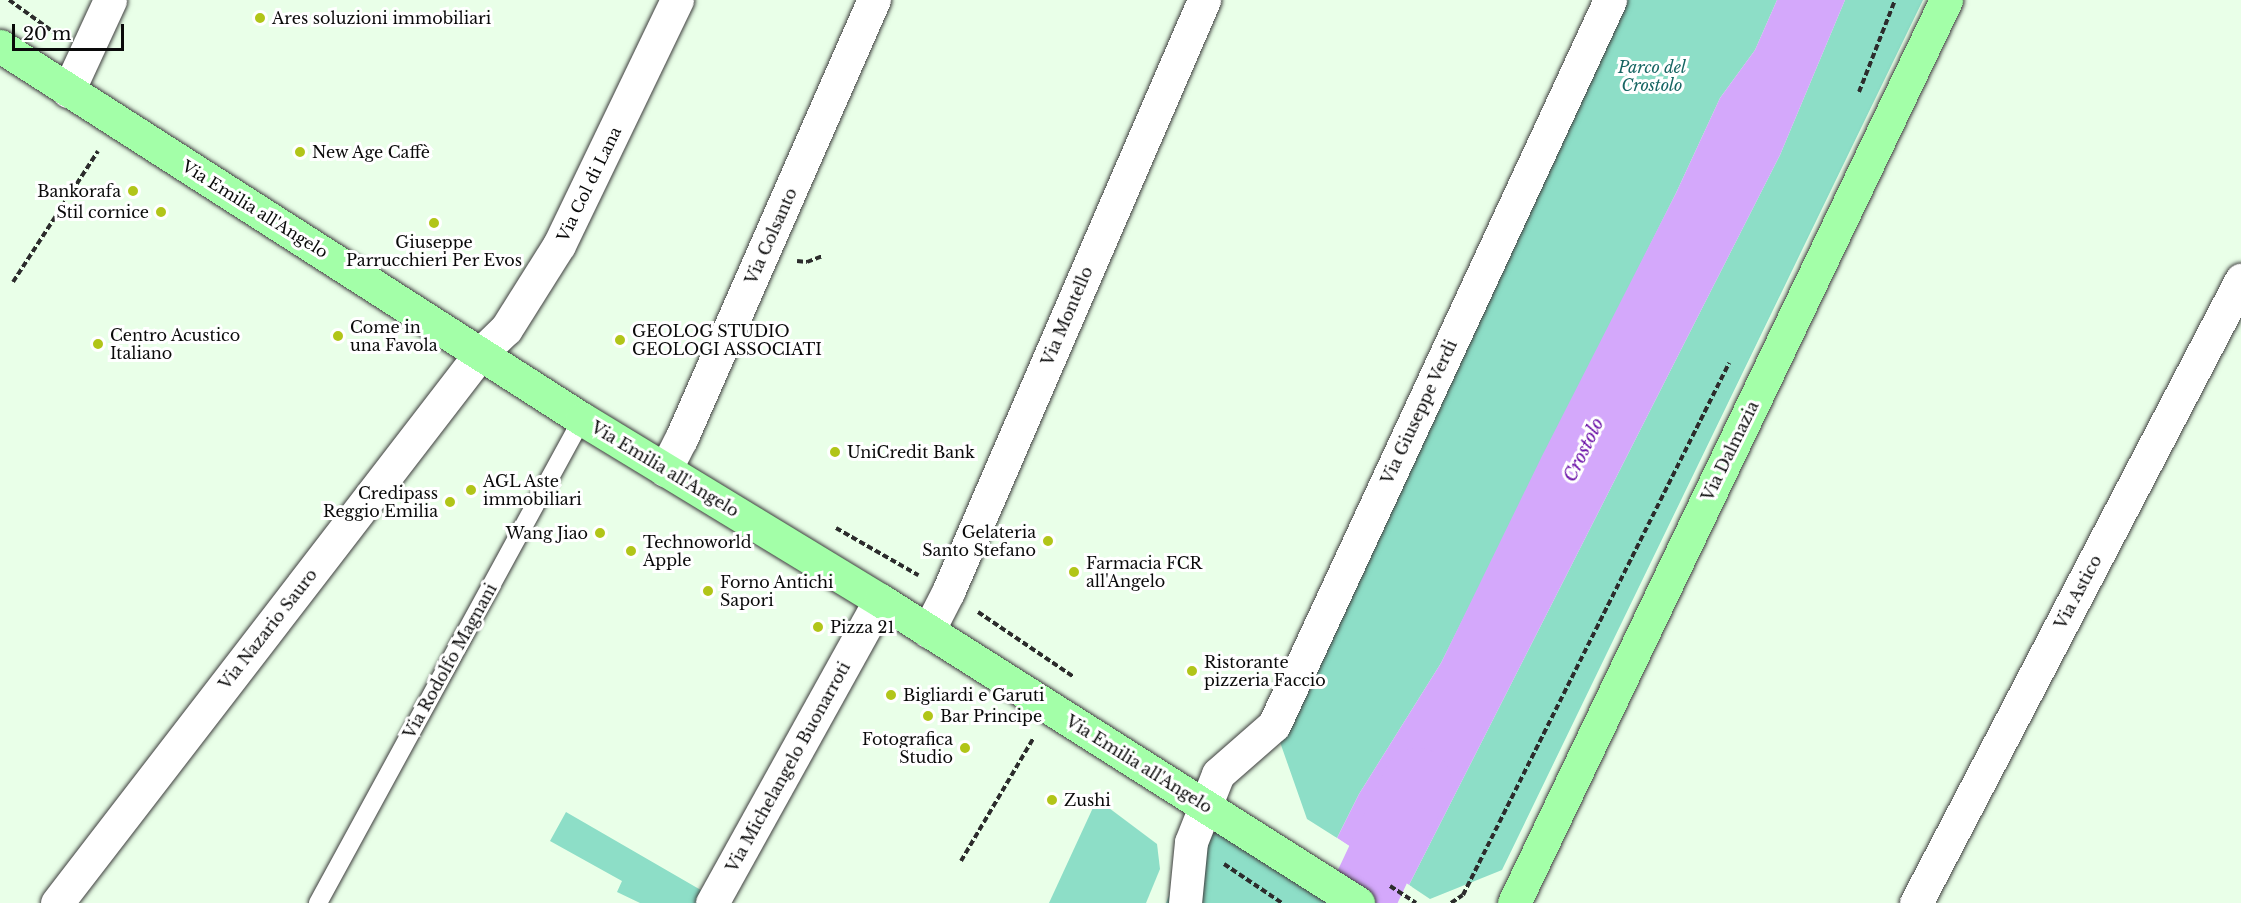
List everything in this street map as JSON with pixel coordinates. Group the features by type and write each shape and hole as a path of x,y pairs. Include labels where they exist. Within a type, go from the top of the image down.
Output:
{"main road":[{"name":"Via Dalmazia","path":"1514,903 1946,0"},
{"name":"Via Emilia all'Angelo","path":"2,48 582,419 880,600 1358,903"}],"street":[{"path":"68,91 110,0"},
{"name":"Via Col di Lana","path":"480,354 506,329 559,245 677,0"},
{"name":"Via Colsanto","path":"665,470 681,439 874,0"},
{"name":"Via Montello","path":"928,631 948,592 1204,0"},
{"name":"Via Giuseppe Verdi","path":"1185,903 1191,842 1218,774 1274,725 1610,0"},
{"name":"Via Astico","path":"1916,903 2241,280"},
{"name":"Via Nazario Sauro","path":"57,903 480,354"},
{"name":"Via Michelangelo Buonarroti","path":"712,903 880,600"}],"lane":[{"name":"Via Rodolfo Magnani","path":"318,903 582,419"}],"path":[{"path":"9,0 86,56"},
{"path":"1857,99 1894,0"},
{"path":"14,282 100,147"},
{"path":"807,262 823,256"},
{"path":"1451,903 1463,895 1734,355"},
{"path":"828,523 948,592 1083,683"},
{"path":"961,861 1033,739"},
{"path":"1266,892 1282,903"}],"green space":[{"name":"Parco del Crostolo","path":"1610,0 1777,0 1755,50 1720,98 1676,193 1441,663 1359,794 1337,838 1307,819 1274,725"},
{"path":"1845,0 1923,0 1502,870 1430,899 1409,885 1780,155"},
{"path":"1097,799 1157,844 1160,869 1146,903 1049,903"},
{"path":"1205,806 1358,903 1166,903"},
{"path":"566,812 706,893 701,903 640,903 617,892 622,881 550,841"}],"water":[{"path":"1777,0 1845,0 1780,155 1409,885 1337,838 1359,794 1441,663 1542,456 1676,193 1720,98 1755,50"}],"pier":[{"path":"1334,837 1412,887 1408,888 1335,841"}],"waterway":[{"name":"Crostolo","path":"1360,903 1417,782"}],"place":[{"name":"Ares soluzioni immobiliari","path":"260,18"},
{"name":"New Age Caffè","path":"300,152"},
{"name":"Bankorafa","path":"133,191"},
{"name":"Stil cornice","path":"161,212"},
{"name":"Giuseppe Parrucchieri Per Evos","path":"434,223"},
{"name":"Come in una Favola","path":"338,336"},
{"name":"GEOLOG STUDIO GEOLOGI ASSOCIATI","path":"620,340"},
{"name":"Centro Acustico Italiano","path":"98,344"},
{"name":"UniCredit Bank","path":"835,452"},
{"name":"AGL Aste immobiliari","path":"471,490"},
{"name":"Credipass Reggio Emilia","path":"450,502"},
{"name":"Wang Jiao","path":"600,533"},
{"name":"Gelateria Santo Stefano","path":"1048,541"},
{"name":"Technoworld Apple","path":"631,551"},
{"name":"Farmacia FCR all'Angelo","path":"1074,572"},
{"name":"Forno Antichi Sapori","path":"708,591"},
{"name":"Pizza 21","path":"818,627"},
{"name":"Ristorante pizzeria Faccio","path":"1192,671"},
{"name":"Bigliardi e Garuti","path":"891,695"},
{"name":"Bar Principe","path":"928,716"},
{"name":"Fotografica Studio","path":"965,748"},
{"name":"Zushi","path":"1052,800"}]}
